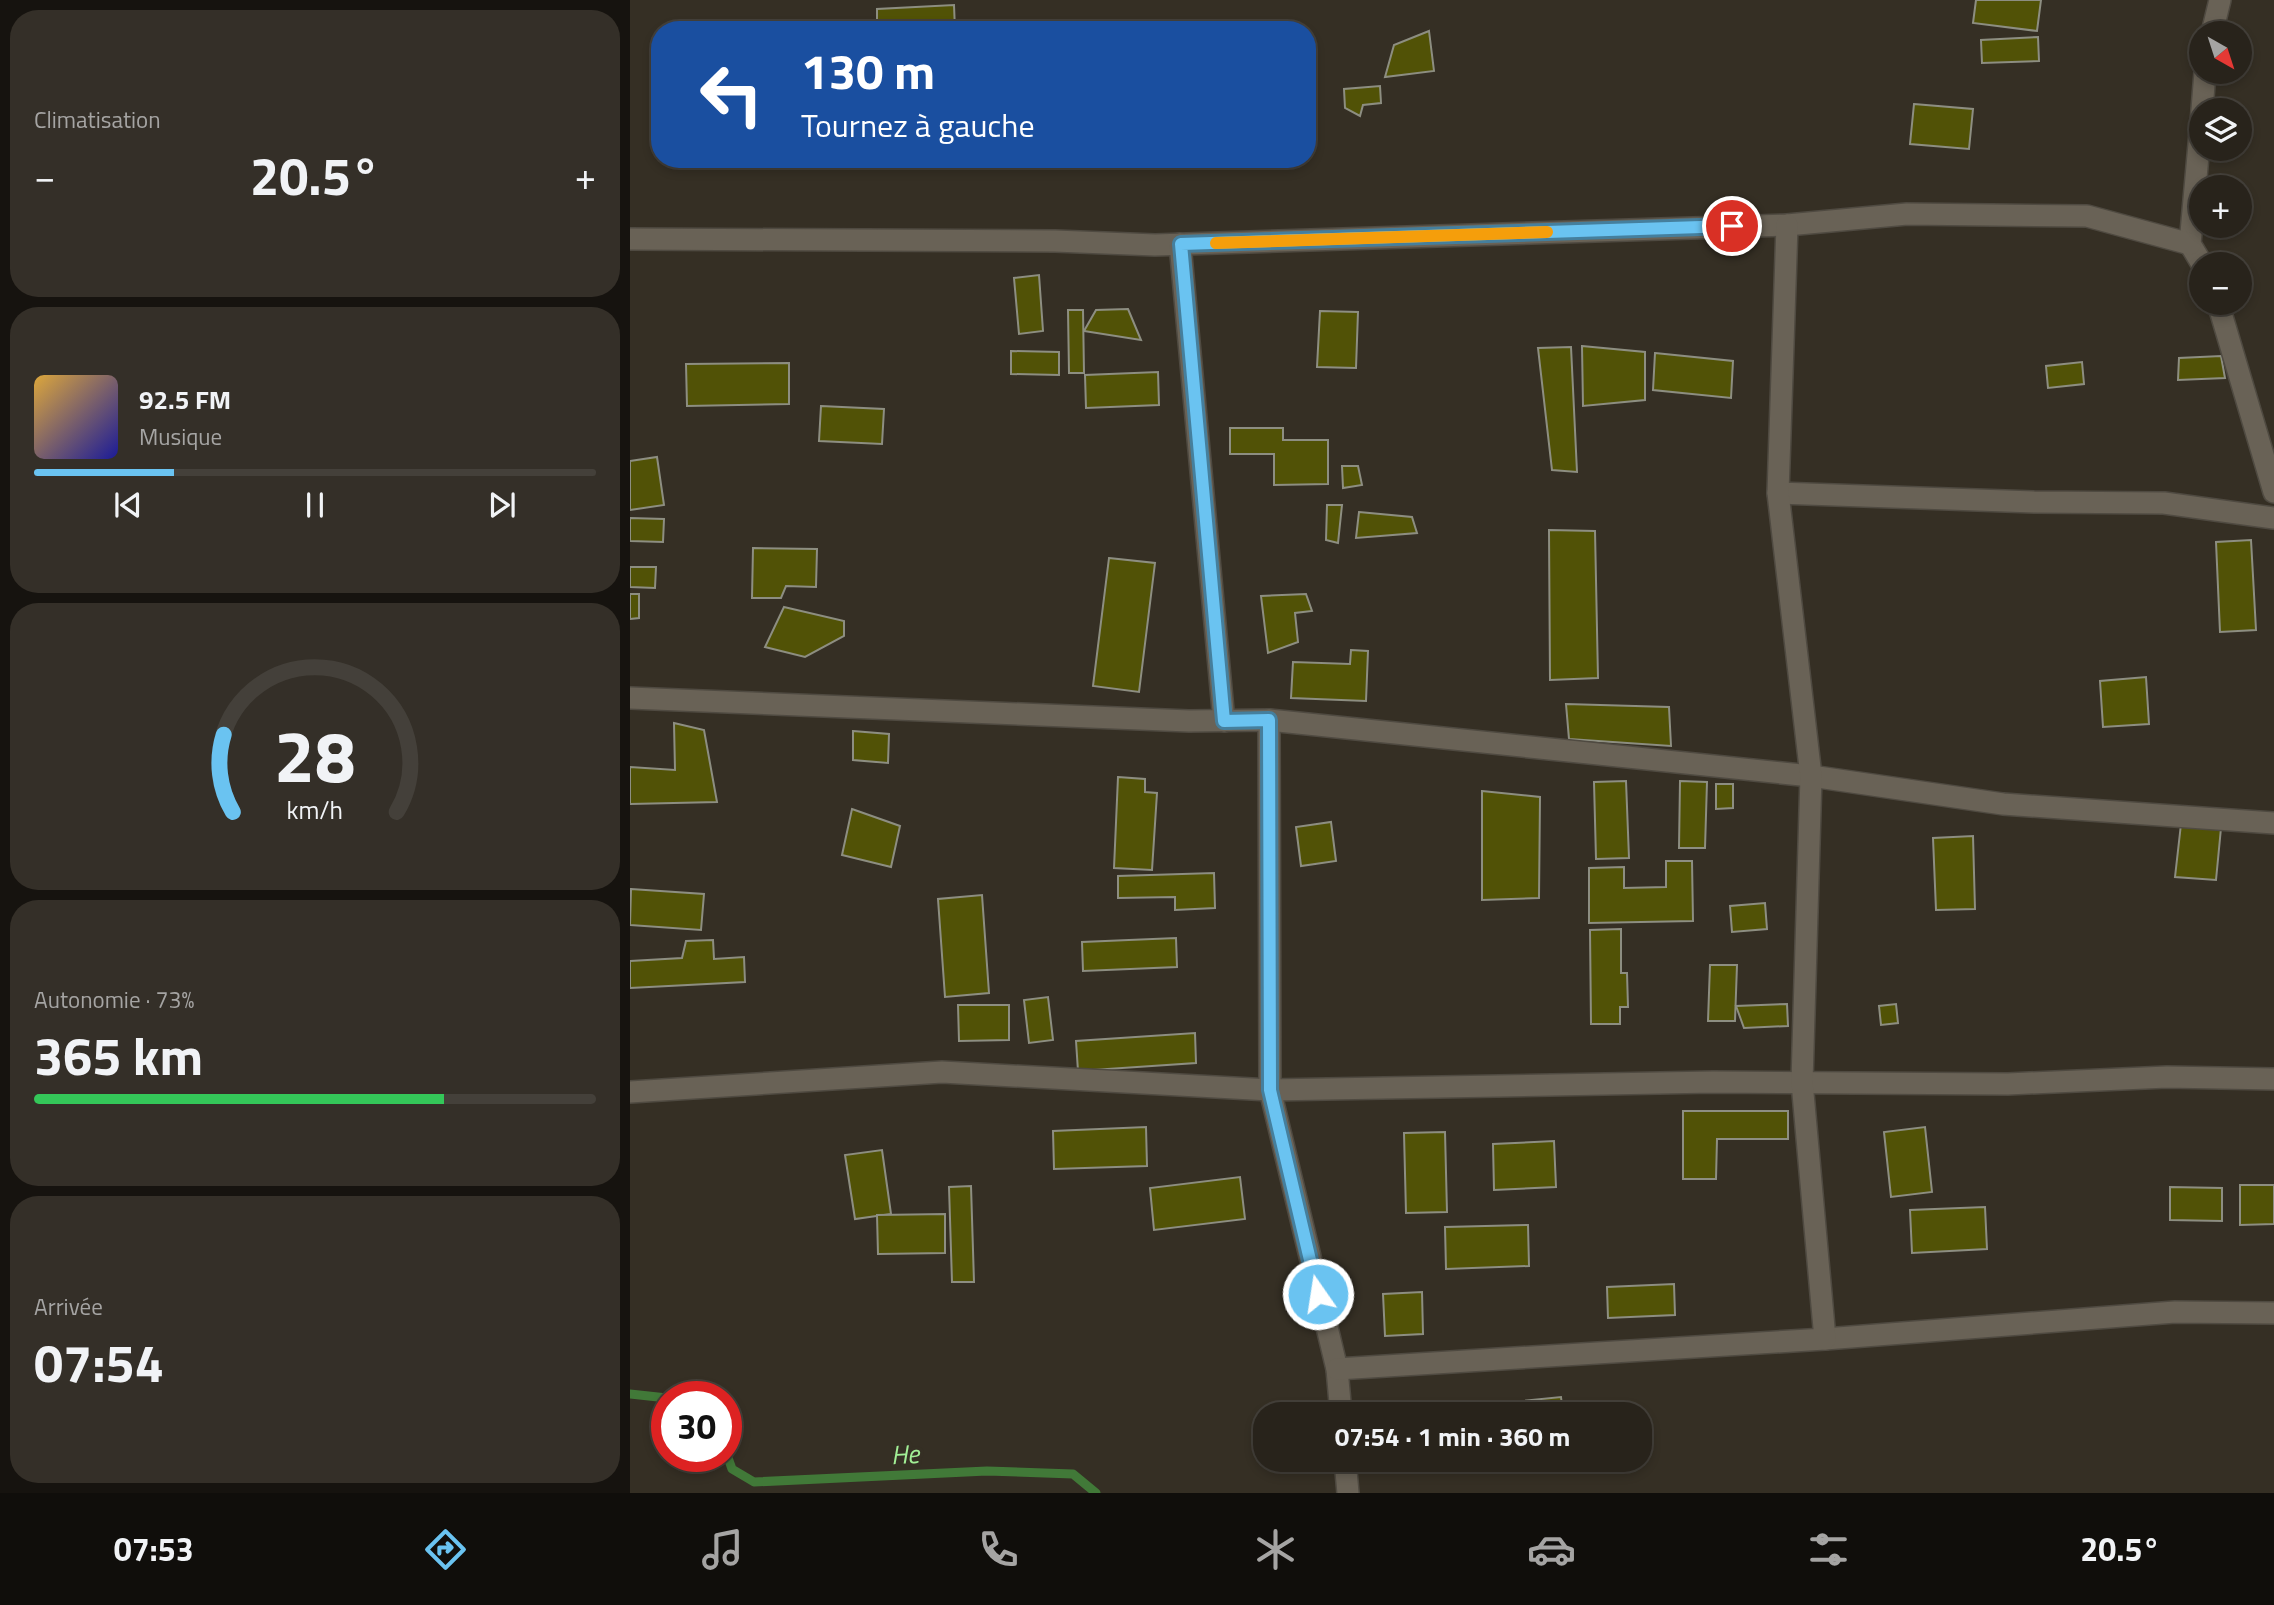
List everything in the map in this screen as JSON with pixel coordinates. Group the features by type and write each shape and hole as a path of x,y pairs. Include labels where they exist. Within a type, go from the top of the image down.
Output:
{"street":[{"path":"2215,21 2220,0"},
{"path":"2195,252 2190,244 2197,161"},
{"path":"630,239 1181,244 1787,225 1907,214 2087,216 2190,244"},
{"path":"1787,225 1778,494 1811,776 1802,1082 1825,1339"},
{"path":"1181,244 1224,721"},
{"path":"2222,315 2274,492"},
{"path":"1778,494 2164,503 2274,518"},
{"path":"630,698 1224,721 1269,720 1811,776 2003,804 2274,823"},
{"path":"1269,720 1270,1090 1337,1369 1340,1402"},
{"path":"630,1092 942,1072 1270,1090 1802,1082 2008,1084 2167,1077 2274,1079"},
{"path":"1337,1369 1825,1339 2175,1312 2274,1313"}],"building":[{"path":"1976,0 2041,0 2037,31 1973,23"},
{"path":"954,5 955,21 877,21 877,9"},
{"path":"1429,31 1434,71 1385,77 1394,45"},
{"path":"2038,37 2039,61 1982,63 1981,40"},
{"path":"1380,86 1381,103 1363,105 1360,116 1345,108 1344,89"},
{"path":"1914,104 1973,109 1969,149 1910,144"},
{"path":"1039,275 1043,331 1019,334 1014,278"},
{"path":"1128,309 1141,340 1084,331 1096,310"},
{"path":"1068,310 1083,310 1084,373 1069,373"},
{"path":"1320,311 1358,312 1356,368 1317,367"},
{"path":"1582,346 1645,352 1645,400 1583,406"},
{"path":"1571,347 1577,472 1552,470 1538,348"},
{"path":"1011,351 1059,352 1059,375 1011,374"},
{"path":"1655,353 1733,361 1731,398 1653,390"},
{"path":"2221,356 2225,378 2178,380 2179,358"},
{"path":"2082,362 2084,384 2048,388 2046,366"},
{"path":"789,363 789,404 687,406 686,364"},
{"path":"1158,372 1159,405 1086,408 1085,375"},
{"path":"821,406 884,409 882,444 819,441"},
{"path":"1230,428 1283,428 1283,440 1328,440 1328,484 1274,485 1274,454 1230,454"},
{"path":"657,457 664,505 630,510 630,461"},
{"path":"1342,466 1358,466 1362,485 1343,488"},
{"path":"1327,505 1342,505 1338,543 1326,540"},
{"path":"1359,512 1412,517 1417,533 1356,538"},
{"path":"630,518 664,519 663,542 630,541"},
{"path":"1549,530 1595,531 1598,678 1550,680"},
{"path":"2251,540 2256,630 2220,632 2216,542"},
{"path":"753,548 817,549 816,587 786,586 781,598 752,598"},
{"path":"1109,558 1155,563 1139,692 1093,686"},
{"path":"630,567 656,567 655,588 630,587"},
{"path":"630,594 639,594 639,618 630,619"},
{"path":"1306,594 1312,611 1295,613 1298,642 1268,653 1261,596"},
{"path":"784,607 844,621 844,636 805,657 765,647"},
{"path":"1351,650 1368,651 1366,701 1291,698 1293,662 1350,664"},
{"path":"2146,677 2149,724 2103,727 2100,681"},
{"path":"1566,704 1669,707 1671,746 1569,739"},
{"path":"674,723 704,730 717,802 630,804 630,767 675,770"},
{"path":"853,731 889,734 888,763 853,760"},
{"path":"1118,777 1145,779 1145,792 1157,793 1152,870 1114,868"},
{"path":"1626,781 1629,858 1596,859 1594,782"},
{"path":"1680,781 1707,782 1705,848 1679,848"},
{"path":"1716,784 1733,784 1733,808 1716,809"},
{"path":"1482,791 1540,797 1539,898 1482,900"},
{"path":"852,809 900,826 891,867 842,855"},
{"path":"1331,822 1336,861 1301,866 1296,827"},
{"path":"2181,824 2221,828 2216,880 2175,877"},
{"path":"1973,836 1975,909 1936,910 1933,838"},
{"path":"1666,861 1692,861 1693,921 1589,923 1589,868 1624,867 1624,888 1666,887"},
{"path":"1214,873 1215,908 1175,910 1175,897 1118,898 1118,876"},
{"path":"631,889 704,894 701,930 630,925"},
{"path":"982,895 989,993 945,997 938,899"},
{"path":"1765,903 1767,929 1732,932 1730,906"},
{"path":"1621,929 1621,973 1627,973 1628,1007 1620,1007 1620,1024 1591,1024 1590,930"},
{"path":"1176,938 1177,967 1083,971 1082,942"},
{"path":"713,940 714,959 744,957 745,982 630,988 630,961 682,958 686,941"},
{"path":"1710,965 1737,965 1735,1021 1708,1021"},
{"path":"1048,997 1053,1040 1029,1043 1024,1000"},
{"path":"1787,1004 1788,1026 1744,1028 1736,1006"},
{"path":"1896,1004 1898,1023 1881,1025 1879,1006"},
{"path":"958,1005 1009,1005 1009,1040 959,1041"},
{"path":"1195,1033 1196,1063 1078,1071 1076,1041"},
{"path":"1683,1111 1788,1111 1788,1139 1717,1139 1716,1179 1683,1179"},
{"path":"1146,1127 1147,1166 1054,1169 1053,1131"},
{"path":"1925,1127 1932,1192 1891,1197 1884,1132"},
{"path":"1445,1132 1447,1212 1406,1213 1404,1133"},
{"path":"1554,1141 1556,1187 1494,1190 1493,1144"},
{"path":"882,1150 891,1214 855,1219 845,1155"},
{"path":"1240,1177 1245,1219 1154,1230 1150,1188"},
{"path":"2240,1185 2274,1185 2274,1224 2240,1225"},
{"path":"971,1186 974,1282 952,1282 949,1187"},
{"path":"2170,1187 2222,1188 2222,1221 2170,1220"},
{"path":"1985,1207 1987,1249 1912,1253 1910,1210"},
{"path":"945,1214 945,1253 878,1254 877,1215"},
{"path":"1528,1225 1529,1266 1446,1269 1445,1227"},
{"path":"1674,1284 1675,1315 1608,1318 1607,1287"},
{"path":"1422,1292 1423,1334 1385,1336 1383,1294"},
{"path":"1561,1397 1562,1402 1513,1402"}],"waterway":[{"name":"He","path":"630,1394 651,1396"},
{"name":"He","path":"737,1472 754,1482 987,1471 1073,1474 1096,1493"}],"slow traffic":[{"path":"1216,243 1547,232"}],"route":[{"path":"1318,1294 1270,1090 1269,720 1224,721 1181,244 1732,226"}]}
